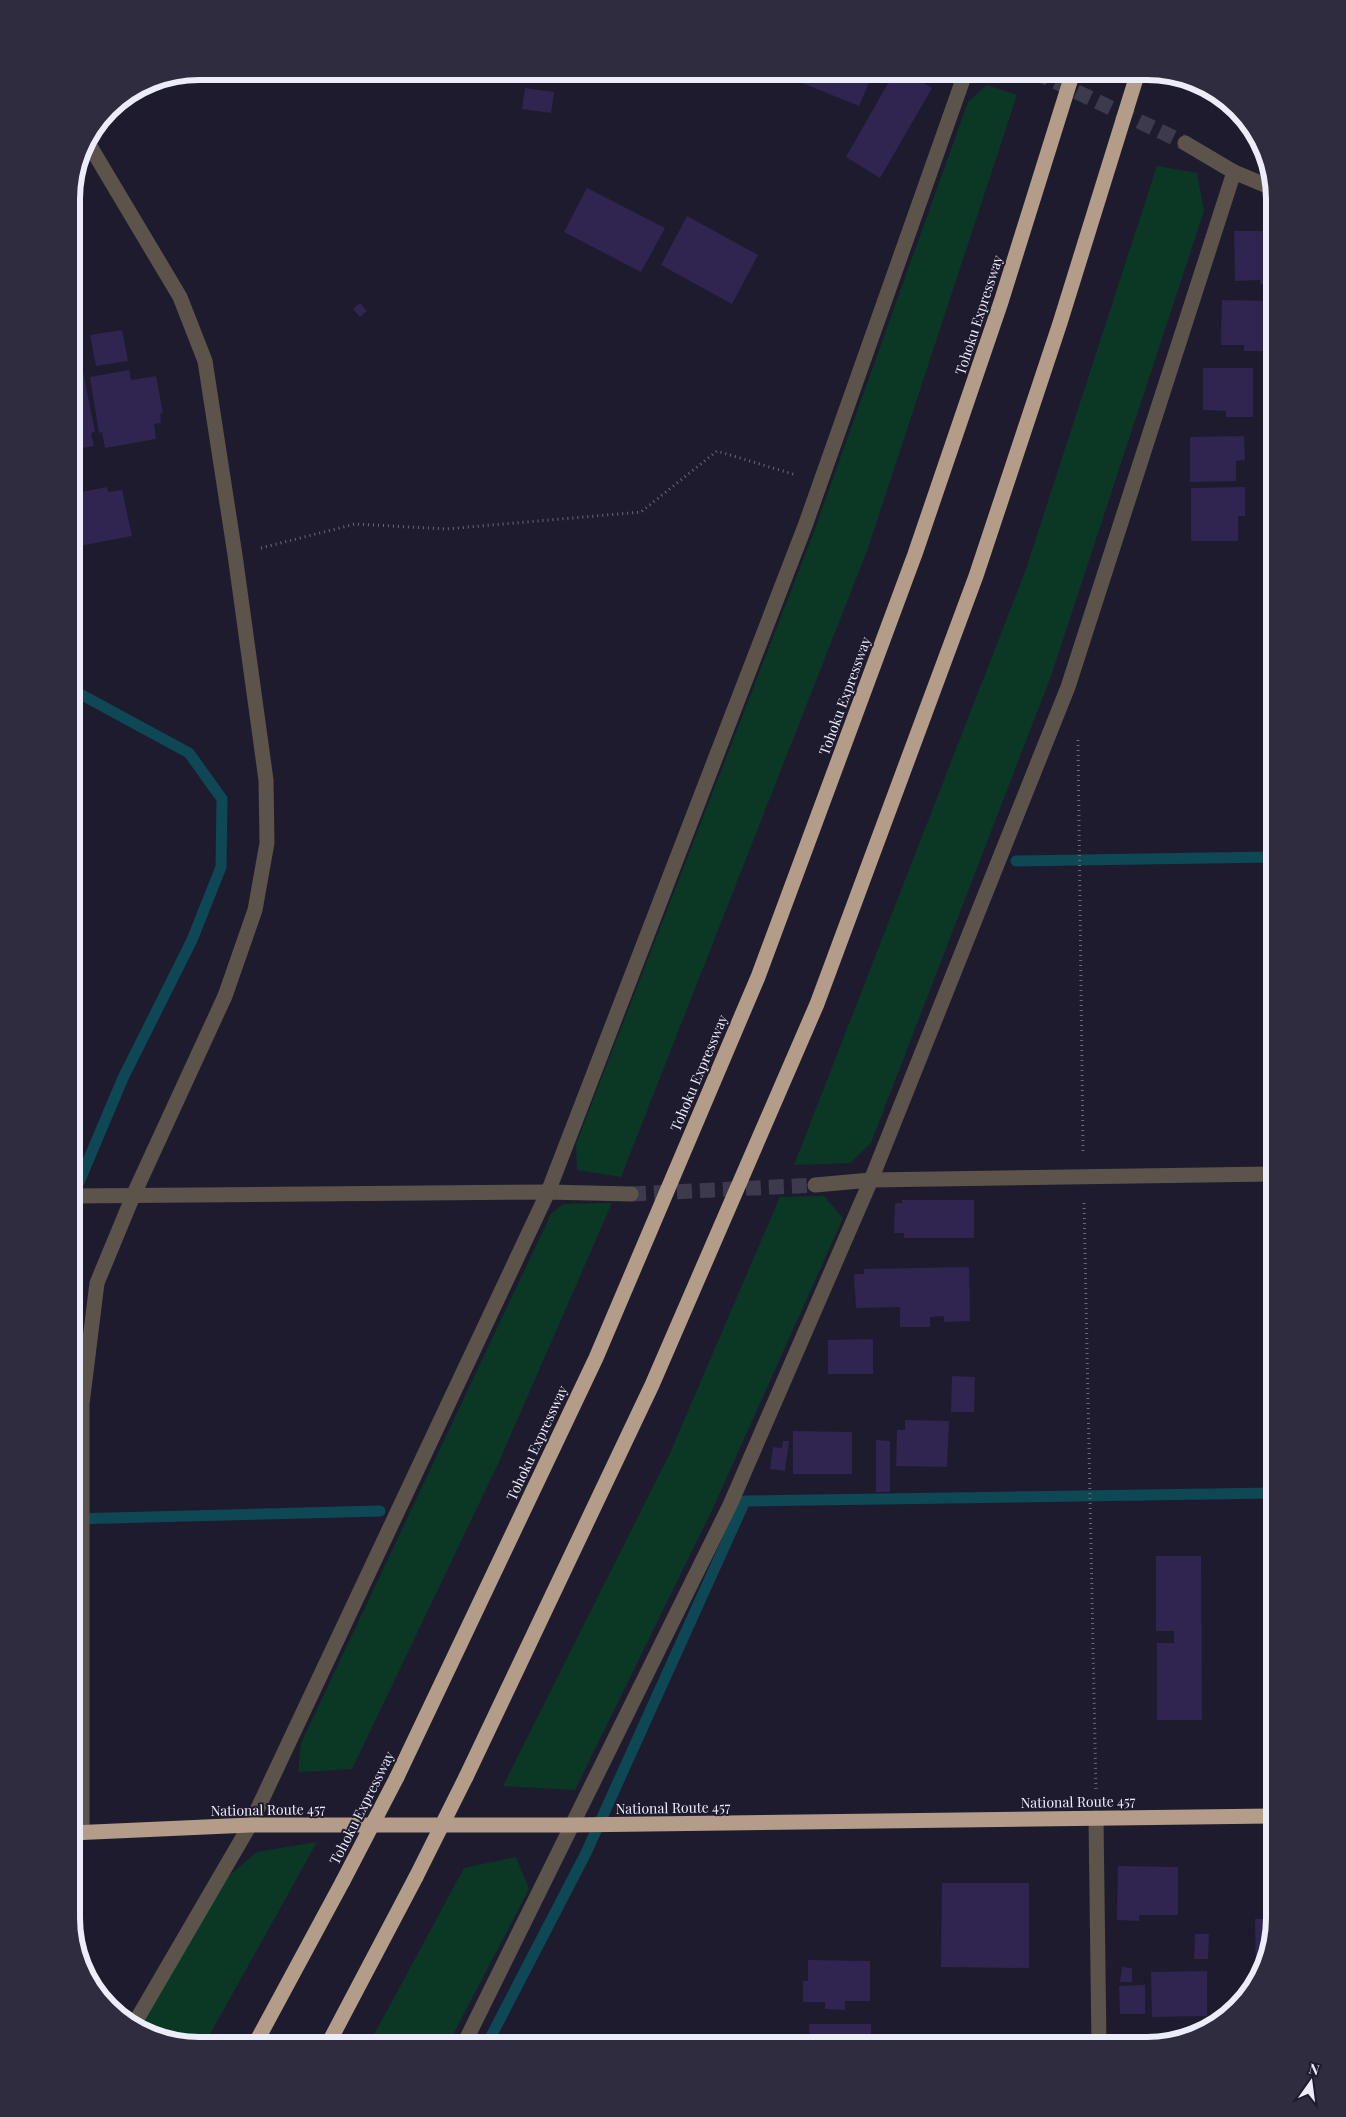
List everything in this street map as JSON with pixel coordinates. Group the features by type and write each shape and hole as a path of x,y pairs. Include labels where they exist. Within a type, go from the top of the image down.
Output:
{"highway":[{"name":"Tohoku Expressway","path":"259,2037 343,1882 397,1777 596,1358 758,977 915,554 1001,302 1070,80"},
{"path":"332,2037 466,1778 652,1385 817,1004 979,566 1060,323 1136,80"},
{"name":"National Route 457","path":"80,1833 250,1825 572,1825 1266,1816"}],"street":[{"path":"137,2019 250,1825 548,1192 820,483 963,80"},
{"path":"1185,143 1234,172 1265,185"},
{"path":"80,1576 82,1404 97,1283 133,1196 226,996 255,910 267,843 266,780 235,554 205,361 180,297 91,148"},
{"path":"467,2037 730,1505 871,1180 1068,688 1234,172"},
{"path":"814,1185 871,1180 1266,1174"},
{"path":"80,1196 548,1192 631,1194"},
{"path":"1096,1818 1099,2037"}],"path":[{"path":"235,554 355,524 446,529 641,512 717,451 820,483"},
{"path":"1078,738 1096,1818"}],"green space":[{"path":"987,85 1017,95 867,551 621,1177 577,1170 576,1144 812,537 968,102"},
{"path":"1157,166 1197,173 1204,211 1051,676 871,1143 850,1163 794,1165 1025,572"},
{"path":"824,1196 843,1218 713,1508 575,1790 503,1786 670,1453 780,1197"},
{"path":"612,1203 498,1464 352,1769 298,1772 301,1743 551,1214 563,1204"},
{"path":"317,1842 208,2037 175,2035 160,2031 142,2022 212,1890 257,1852"},
{"path":"516,1857 529,1889 452,2037 373,2037 464,1868"}],"building":[{"path":"795,80 870,80 859,106"},
{"path":"890,80 918,80 932,88 880,178 846,157"},
{"path":"525,88 554,92 551,113 522,109"},
{"path":"587,188 665,228 641,272 564,232"},
{"path":"687,216 758,255 732,304 661,265"},
{"path":"1234,231 1266,231 1266,284 1260,284 1260,280 1235,281"},
{"path":"1222,300 1266,301 1266,351 1244,351 1244,345 1221,345"},
{"path":"360,303 367,311 360,317 353,309"},
{"path":"122,330 128,361 96,366 90,335"},
{"path":"1203,368 1253,368 1253,417 1226,417 1226,411 1203,410"},
{"path":"129,370 131,380 156,376 163,413 160,414 161,423 154,424 156,439 105,448 102,432 99,433 90,377"},
{"path":"80,372 83,372 95,432 91,433 94,446 80,448"},
{"path":"1244,436 1245,460 1236,461 1236,481 1190,482 1190,437"},
{"path":"107,487 108,492 122,490 132,536 80,546 80,492"},
{"path":"1245,487 1245,516 1238,516 1238,541 1191,541 1191,488"},
{"path":"902,1200 974,1200 974,1238 904,1238 904,1233 894,1233 895,1203 902,1203"},
{"path":"969,1267 970,1321 944,1322 944,1316 930,1317 930,1327 900,1327 900,1307 856,1308 854,1274 864,1274 864,1269"},
{"path":"873,1339 873,1374 828,1374 828,1340"},
{"path":"952,1376 975,1377 974,1412 951,1412"},
{"path":"905,1420 949,1421 947,1467 896,1466 897,1430 905,1430"},
{"path":"793,1431 852,1432 852,1474 793,1474"},
{"path":"876,1440 890,1441 890,1492 876,1492"},
{"path":"783,1441 789,1441 785,1471 770,1469 773,1447 782,1448"},
{"path":"1156,1556 1201,1556 1202,1720 1157,1720 1157,1643 1174,1643 1174,1631 1156,1631"},
{"path":"1118,1866 1178,1867 1178,1915 1139,1915 1139,1921 1117,1920"},
{"path":"942,1883 1029,1883 1029,1968 941,1967"},
{"path":"1255,1919 1266,1919 1262,1949 1256,1967"},
{"path":"1195,1934 1209,1934 1208,1959 1194,1959"},
{"path":"808,1960 870,1961 870,2001 845,2001 845,2010 825,2009 825,2002 803,2002 803,1981 808,1981"},
{"path":"1122,1967 1132,1968 1132,1982 1120,1982"},
{"path":"1207,1971 1207,2016 1152,2017 1151,1972"},
{"path":"1145,1985 1145,2014 1120,2014 1119,1986"},
{"path":"809,2024 871,2024 871,2037 810,2037"}],"waterway":[{"path":"80,694 189,753 222,799 221,867 192,940 123,1078 80,1180"},
{"path":"1016,861 1266,857"},
{"path":"491,2037 586,1853 745,1501 1266,1493"},
{"path":"80,1519 380,1511"}],"tunnel":[{"path":"1052,80 1185,143"},
{"path":"631,1194 815,1185"}]}
